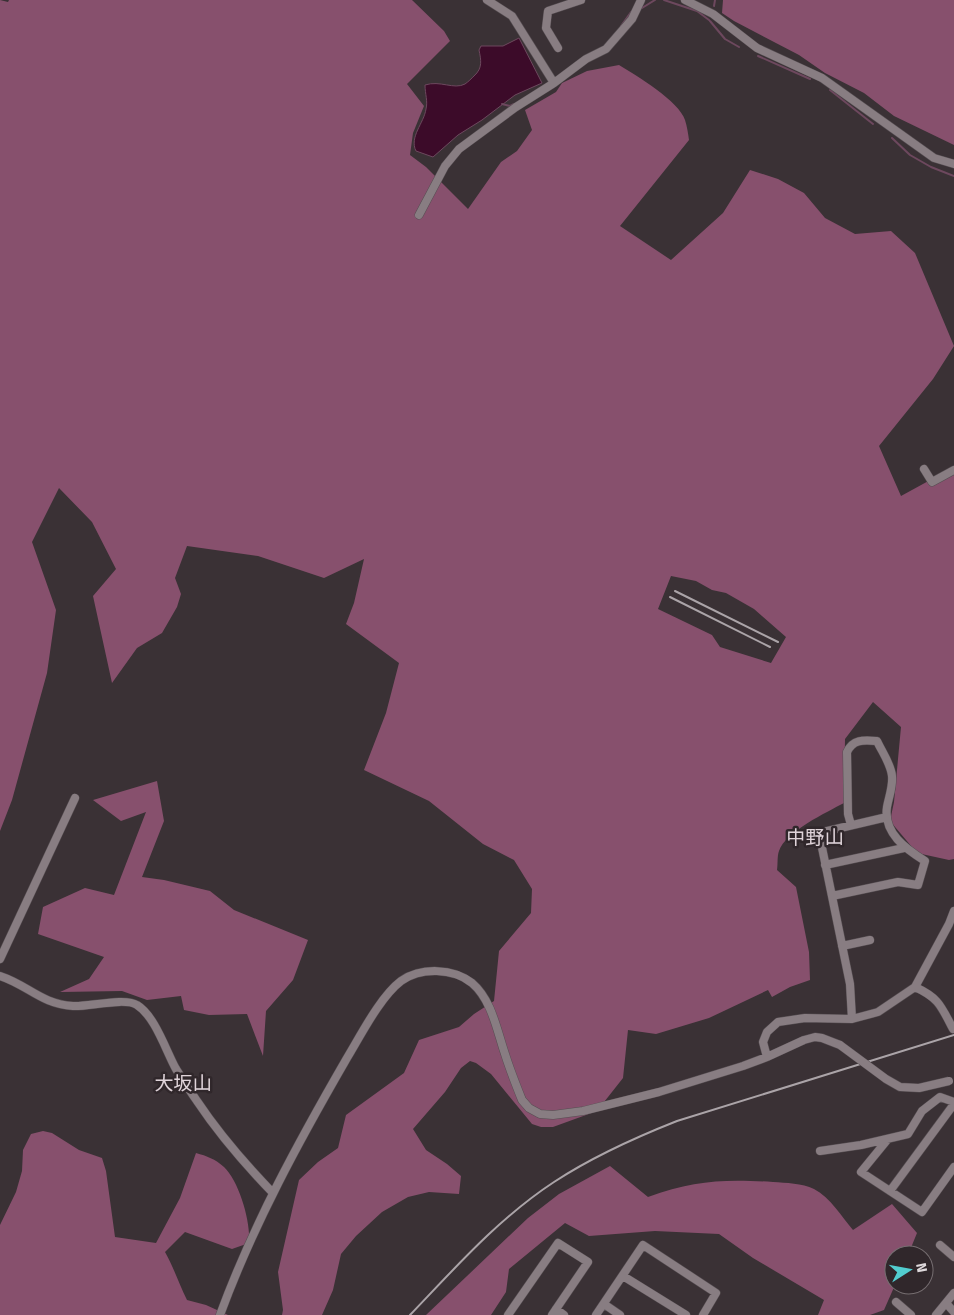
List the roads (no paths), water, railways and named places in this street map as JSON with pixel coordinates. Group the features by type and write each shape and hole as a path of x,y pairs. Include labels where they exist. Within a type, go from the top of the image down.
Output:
{"street":[{"path":"487,0 512,16 554,83"},
{"path":"558,48 546,28 548,11 582,0"},
{"path":"419,215 445,166 459,149 586,59 606,49 632,19 641,0"},
{"path":"685,0 713,14 758,48 822,78 934,158 954,164"},
{"path":"924,469 932,482 954,470"},
{"path":"832,896 898,882 918,885 925,861 904,848 890,827 887,808 892,774 887,760 876,741 864,740 854,742 850,745 847,752 848,814 851,825"},
{"path":"0,959 75,798"},
{"path":"852,1019 850,984 819,833 888,816"},
{"path":"825,865 904,848"},
{"path":"767,1057 763,1042 766,1032 778,1022 805,1018 852,1019 878,1012 915,987 949,924 954,910"},
{"path":"842,946 870,940"},
{"path":"220,1315 272,1192 367,1024 389,992 401,981 416,973 433,970 448,973 470,981 477,988 489,1006 522,1100 529,1108 540,1114 554,1115 583,1111 688,1084 767,1057 797,1043 815,1038 828,1039 840,1045 900,1087 919,1088 952,1080"},
{"path":"0,976 20,984 42,999 59,1004 74,1006 118,1002 135,1003 144,1011 157,1031 176,1068 197,1102 229,1144 272,1192"},
{"path":"915,987 930,994 937,1000 952,1029"},
{"path":"820,1151 861,1145 908,1134 922,1111 940,1097 954,1103 890,1191"},
{"path":"888,1139 861,1172 922,1212 954,1167"},
{"path":"509,1315 558,1243 588,1262 554,1312 564,1315"},
{"path":"596,1315 643,1245 716,1293 703,1315"},
{"path":"940,1245 954,1256"},
{"path":"623,1276 686,1315"},
{"path":"936,1315 954,1293"},
{"path":"896,1302 911,1315"},
{"path":"946,1303 954,1312"},
{"path":"604,1304 620,1315"}],"waterway":[{"path":"642,8 655,0"},
{"path":"664,0 697,11 709,20"},
{"path":"714,6 715,0"},
{"path":"621,26 631,12"},
{"path":"710,21 725,39 739,47"},
{"path":"758,56 810,79"},
{"path":"830,90 873,124"},
{"path":"502,104 510,106 514,104"},
{"path":"892,138 910,155 931,167 954,176"}],"railway":[{"path":"675,591 778,642"},
{"path":"670,597 770,647"},
{"path":"410,1315 478,1244 515,1211 554,1182 598,1156 677,1121 954,1035"}],"district":[{"name":"中野山","path":"815,837"},
{"name":"大坂山","path":"183,1083"}]}
